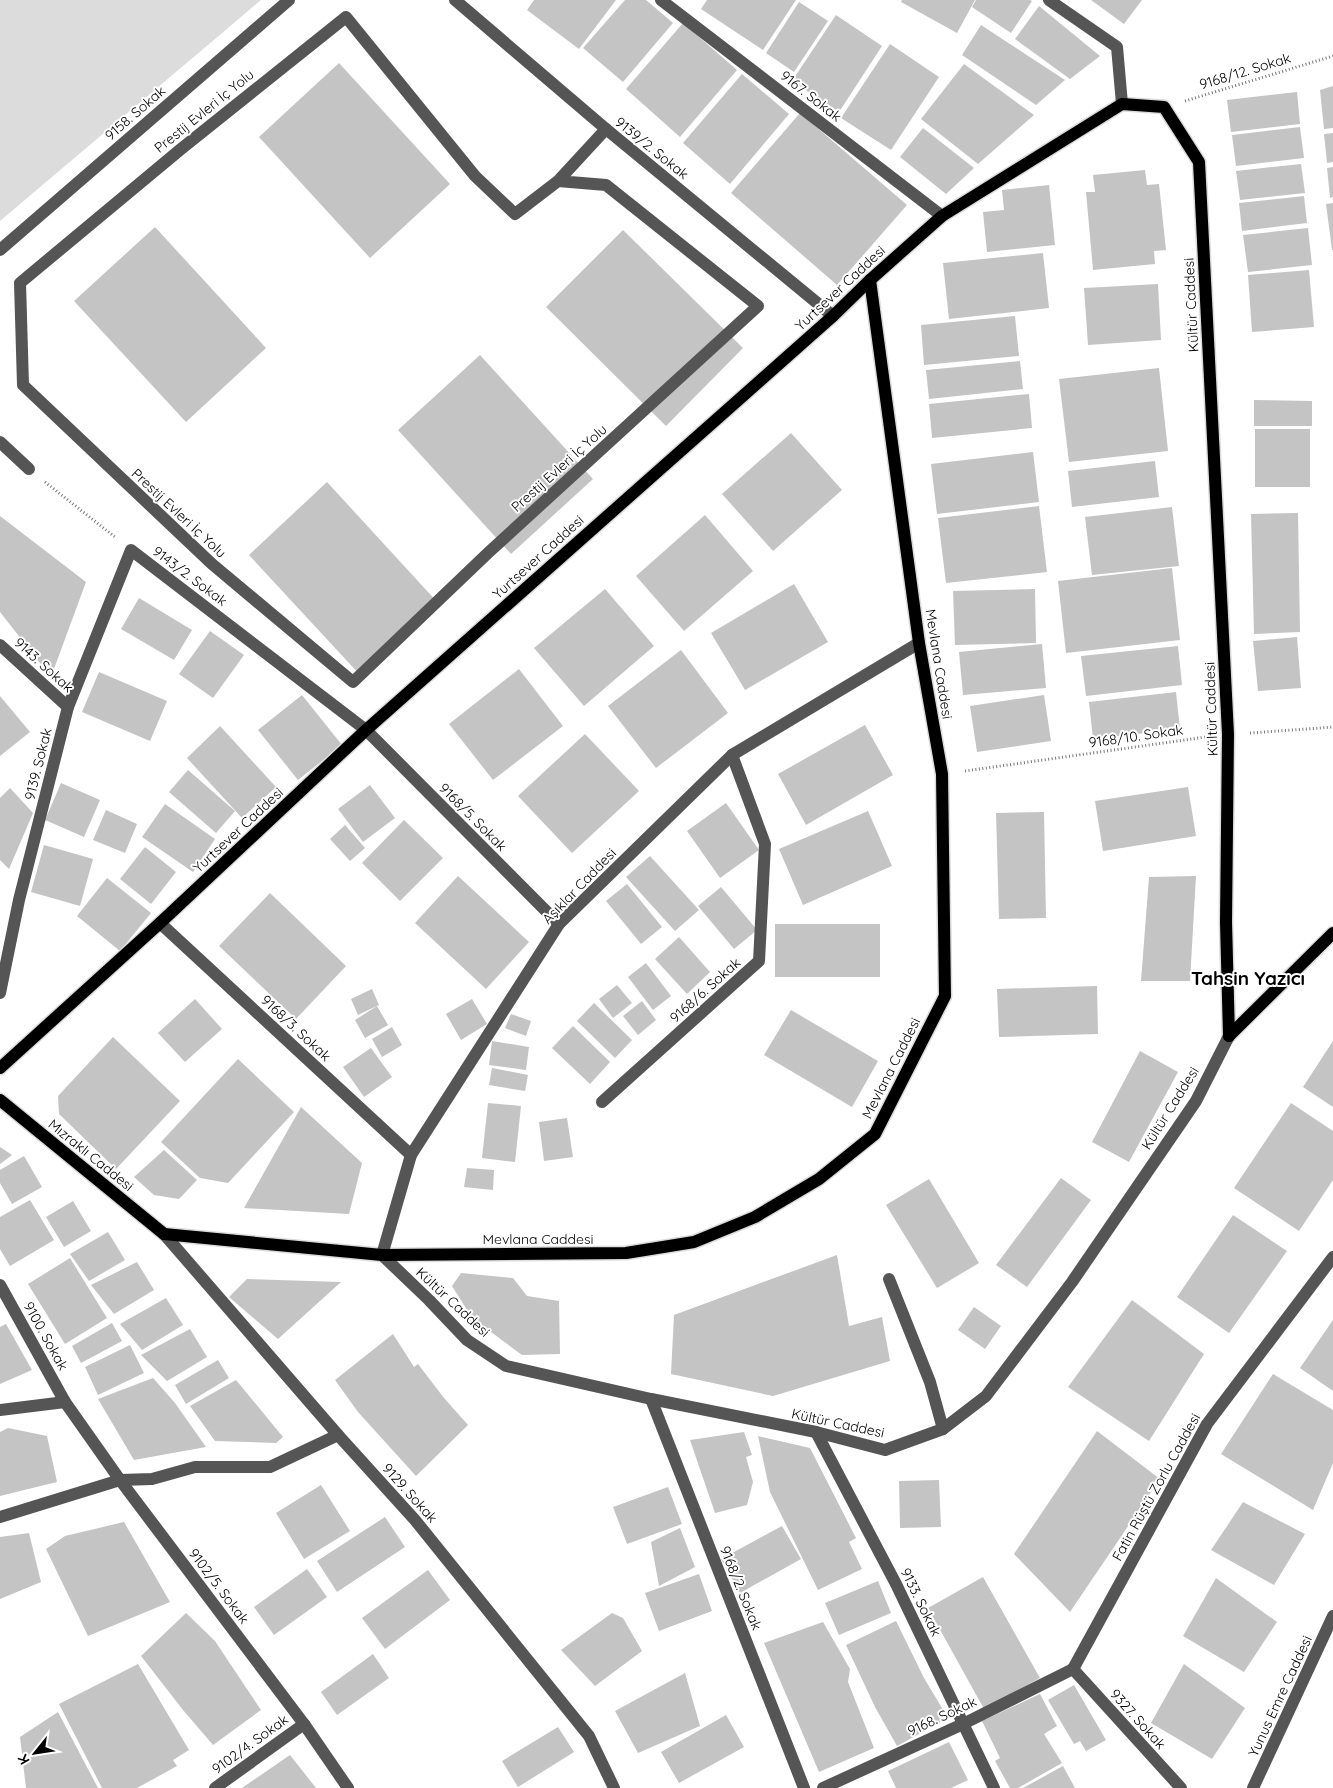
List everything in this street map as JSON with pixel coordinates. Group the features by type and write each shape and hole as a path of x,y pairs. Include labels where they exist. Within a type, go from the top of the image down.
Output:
{"main road":[{"name":"Yurtsever Caddesi","path":"0,1068 160,924 366,730 833,316 870,280 942,216 1122,104"},
{"path":"1122,104 1164,107"},
{"name":"Kültür Caddesi","path":"1164,107 1199,162 1228,734 1226,922 1229,1036"},
{"name":"Mevlana Caddesi","path":"164,1234 382,1255 626,1254 694,1242 755,1217 819,1180 875,1134 945,996 942,774 919,643 870,280"},
{"path":"1229,1036 1333,933"},
{"name":"Mızraklı Caddesi","path":"0,1100 164,1234"}],"street":[{"name":"9158. Sokak","path":"0,250 289,0"},
{"name":"9139/2. Sokak","path":"455,0 606,130 833,316"},
{"name":"9167. Sokak","path":"661,0 942,216"},
{"path":"1050,0 1117,47 1122,104"},
{"name":"Prestij Evleri İç Yolu","path":"558,181 606,186 758,306 489,552 353,682 212,564 23,385 20,284 181,149 346,17 476,176 515,214 558,181 606,130"},
{"path":"0,442 29,469"},
{"name":"9143/2. Sokak","path":"131,550 366,730"},
{"name":"9139. Sokak","path":"0,993 19,900 68,707 131,550"},
{"name":"Aşıklar Caddesi","path":"382,1255 411,1155 559,924 732,755 919,643"},
{"name":"9143. Sokak","path":"0,645 68,707"},
{"name":"9168/5. Sokak","path":"366,730 559,924"},
{"name":"9168/6. Sokak","path":"602,1102 759,961 765,844 732,755"},
{"name":"9168/3. Sokak","path":"160,924 411,1155"},
{"name":"Kültür Caddesi","path":"382,1255 467,1340 506,1366 651,1399 816,1432 885,1450 943,1429 986,1396 1072,1282 1196,1101 1229,1036"},
{"name":"9129. Sokak","path":"164,1234 338,1435 415,1520 589,1736 614,1788"},
{"name":"Fatin Rüştü Zorlu Caddesi","path":"1073,1669 1206,1424 1333,1257"},
{"path":"889,1279 930,1382 943,1429"},
{"name":"9100. Sokak","path":"0,1285 65,1402"},
{"name":"9168/2. Sokak","path":"651,1399 804,1788"},
{"path":"0,1410 65,1402"},
{"name":"9102/5. Sokak","path":"65,1402 120,1480 304,1724 348,1788"},
{"name":"9133. Sokak","path":"816,1432 896,1584 994,1788"},
{"path":"0,1517 120,1480 152,1479 195,1467 270,1467 338,1435"},
{"name":"Yunus Emre Caddesi","path":"1253,1788 1333,1616"},
{"name":"9168. Sokak","path":"823,1788 963,1724 1073,1669"},
{"name":"9327. Sokak","path":"1073,1669 1181,1788"},
{"name":"9102/4. Sokak","path":"215,1788 304,1724"}],"path":[{"name":"9168/12. Sokak","path":"1164,107 1333,56"},
{"name":"9143/2. Sokak","path":"29,469 131,550"},
{"name":"9168/10. Sokak","path":"942,774 1228,734 1333,727"}],"shaded area":[{"path":"0,0 261,0 0,221"}],"building":[{"path":"534,0 616,0 579,49 527,10"},
{"path":"625,0 646,0 673,23 623,82 583,48"},
{"path":"707,0 796,0 763,50 701,9"},
{"path":"902,0 975,0 957,33 901,2"},
{"path":"976,0 1032,1 1011,33 972,7"},
{"path":"1091,0 1142,0 1124,24"},
{"path":"799,2 828,21 794,72 766,53"},
{"path":"1039,6 1100,56 1070,79 1015,39"},
{"path":"836,15 882,46 839,112 792,81"},
{"path":"683,23 737,70 680,137 626,89"},
{"path":"981,25 1065,80 1036,105 962,55"},
{"path":"890,44 939,77 891,150 841,118"},
{"path":"339,63 450,184 370,258 259,137"},
{"path":"964,64 1034,115 978,164 921,119"},
{"path":"742,74 789,114 730,184 683,143"},
{"path":"1333,86 1333,128 1324,129 1320,90"},
{"path":"1297,92 1300,124 1231,132 1227,100"},
{"path":"800,113 907,205 837,285 731,193"},
{"path":"1300,127 1304,158 1236,166 1232,135"},
{"path":"923,128 974,168 946,194 900,157"},
{"path":"1333,133 1333,162 1327,163 1324,134"},
{"path":"1301,164 1305,193 1240,200 1236,171"},
{"path":"1333,167 1333,197 1330,198 1327,168"},
{"path":"1145,170 1147,185 1159,184 1166,250 1154,251 1155,264 1093,270 1086,192 1095,192 1093,175"},
{"path":"1049,185 1055,245 987,252 983,212 1004,210 1002,190"},
{"path":"1304,196 1307,223 1242,231 1239,203"},
{"path":"1333,203 1333,250 1332,250 1326,204"},
{"path":"155,227 266,348 186,422 74,301"},
{"path":"1308,228 1312,265 1248,272 1243,235"},
{"path":"623,230 743,348 666,426 546,307"},
{"path":"1043,253 1049,308 949,319 943,263"},
{"path":"1309,270 1314,327 1252,332 1248,275"},
{"path":"1158,284 1161,340 1088,345 1084,288"},
{"path":"1015,316 1019,356 924,365 921,325"},
{"path":"480,355 593,479 511,554 398,430"},
{"path":"1020,361 1023,389 929,399 926,370"},
{"path":"1159,368 1168,451 1069,462 1059,379"},
{"path":"1029,394 1032,428 932,438 929,404"},
{"path":"1254,400 1312,401 1312,426 1254,426"},
{"path":"1255,429 1310,429 1310,487 1255,487"},
{"path":"791,433 842,490 773,551 722,494"},
{"path":"1033,452 1039,502 937,514 931,464"},
{"path":"1155,461 1159,497 1072,507 1068,471"},
{"path":"327,482 439,604 361,676 249,555"},
{"path":"1039,506 1047,572 946,583 938,518"},
{"path":"1172,507 1179,566 1092,575 1085,517"},
{"path":"1298,513 1300,632 1254,634 1251,514"},
{"path":"705,515 753,571 684,631 636,576"},
{"path":"0,516 86,582 51,677 0,612"},
{"path":"1172,568 1180,640 1066,653 1058,581"},
{"path":"794,584 828,642 745,690 711,633"},
{"path":"605,589 654,646 584,706 534,648"},
{"path":"1035,589 1036,643 955,645 953,591"},
{"path":"139,598 192,630 174,660 121,629"},
{"path":"210,631 244,655 213,698 179,674"},
{"path":"1297,637 1301,688 1258,691 1253,641"},
{"path":"1042,644 1046,688 963,695 959,652"},
{"path":"1178,646 1182,685 1086,696 1081,656"},
{"path":"681,650 728,713 656,768 608,706"},
{"path":"519,669 563,726 493,780 449,724"},
{"path":"99,672 167,701 150,741 82,712"},
{"path":"1176,692 1180,729 1093,739 1089,702"},
{"path":"302,695 342,745 298,780 258,730"},
{"path":"1044,695 1051,741 977,752 970,706"},
{"path":"0,696 30,732 0,756"},
{"path":"865,725 893,775 806,825 778,774"},
{"path":"220,726 276,787 242,818 187,758"},
{"path":"585,734 639,791 572,853 518,796"},
{"path":"188,770 235,811 216,833 169,792"},
{"path":"61,783 100,800 84,837 45,820"},
{"path":"370,785 395,818 363,842 338,809"},
{"path":"1188,787 1196,836 1103,851 1095,801"},
{"path":"10,788 33,813 9,869 0,860 0,798"},
{"path":"726,803 759,850 720,878 687,831"},
{"path":"165,804 215,839 193,872 142,837"},
{"path":"106,810 137,824 125,853 93,840"},
{"path":"868,811 892,866 803,905 779,849"},
{"path":"1044,812 1046,918 999,919 996,813"},
{"path":"404,820 443,858 400,901 362,863"},
{"path":"345,825 365,848 350,861 330,839"},
{"path":"44,845 93,859 80,906 31,892"},
{"path":"145,847 176,872 151,904 120,879"},
{"path":"650,856 699,910 675,931 626,877"},
{"path":"458,876 529,942 486,989 415,923"},
{"path":"1196,876 1190,981 1141,981 1149,877"},
{"path":"107,878 151,913 120,951 77,916"},
{"path":"627,884 662,927 641,944 606,901"},
{"path":"721,887 757,930 734,949 698,906"},
{"path":"270,893 346,966 296,1019 219,946"},
{"path":"775,924 880,924 880,977 775,977"},
{"path":"679,937 710,972 687,994 655,959"},
{"path":"646,963 671,996 653,1010 628,977"},
{"path":"617,985 632,1003 613,1018 599,999"},
{"path":"1097,986 1098,1034 999,1037 997,989"},
{"path":"372,989 379,1005 358,1015 351,999"},
{"path":"195,999 222,1029 185,1062 158,1033"},
{"path":"472,999 487,1024 461,1040 446,1014"},
{"path":"642,1001 656,1020 638,1035 623,1016"},
{"path":"594,1003 632,1040 615,1058 577,1021"},
{"path":"377,1006 388,1025 365,1038 355,1020"},
{"path":"791,1010 878,1061 852,1107 764,1055"},
{"path":"511,1014 531,1021 526,1036 505,1028"},
{"path":"573,1026 610,1062 590,1084 552,1048"},
{"path":"392,1027 402,1045 382,1057 372,1039"},
{"path":"113,1037 180,1101 116,1169 59,1114 58,1096"},
{"path":"492,1041 529,1047 526,1070 489,1065"},
{"path":"1333,1041 1333,1107 1303,1087"},
{"path":"371,1048 392,1077 364,1097 343,1067"},
{"path":"1140,1051 1178,1072 1129,1162 1092,1142"},
{"path":"238,1059 294,1112 228,1183 200,1178 161,1142"},
{"path":"492,1068 528,1075 525,1091 489,1085"},
{"path":"488,1103 521,1106 515,1162 482,1158"},
{"path":"1291,1103 1333,1131 1333,1180 1299,1231 1234,1188"},
{"path":"301,1107 362,1163 349,1214 244,1208"},
{"path":"567,1118 573,1157 544,1161 539,1122"},
{"path":"0,1147 12,1155 0,1164"},
{"path":"164,1150 197,1180 179,1199 154,1195 134,1177"},
{"path":"24,1156 42,1187 12,1204 0,1183 0,1170"},
{"path":"467,1168 494,1170 493,1190 464,1187"},
{"path":"1061,1178 1091,1200 1027,1287 996,1265"},
{"path":"929,1179 979,1263 937,1288 886,1205"},
{"path":"30,1200 54,1240 10,1266 0,1249 0,1217"},
{"path":"73,1201 91,1231 64,1247 46,1217"},
{"path":"1233,1215 1287,1251 1229,1333 1177,1297"},
{"path":"108,1232 125,1260 89,1281 70,1254"},
{"path":"837,1255 849,1326 882,1317 890,1361 773,1396 671,1374 674,1315"},
{"path":"70,1258 107,1318 65,1344 28,1284"},
{"path":"137,1262 154,1290 114,1314 91,1285"},
{"path":"461,1273 513,1278 527,1296 559,1301 560,1354 522,1355 472,1318 452,1286"},
{"path":"247,1279 341,1282 278,1339 229,1297"},
{"path":"166,1298 183,1325 142,1350 120,1324"},
{"path":"1132,1300 1204,1354 1149,1441 1068,1387"},
{"path":"974,1307 1001,1326 985,1349 958,1330"},
{"path":"1333,1320 1333,1391 1300,1368"},
{"path":"112,1323 122,1341 81,1363 72,1346"},
{"path":"6,1324 32,1370 0,1384 0,1327"},
{"path":"190,1329 207,1357 167,1381 141,1355"},
{"path":"393,1334 414,1367 418,1364 468,1425 416,1476 358,1412 335,1380"},
{"path":"130,1345 144,1373 98,1395 85,1367"},
{"path":"218,1360 229,1378 186,1404 175,1385"},
{"path":"1273,1374 1333,1410 1333,1463 1313,1510 1221,1454"},
{"path":"153,1378 175,1403 206,1447 134,1460 98,1399"},
{"path":"236,1380 283,1437 276,1443 215,1441 190,1406"},
{"path":"8,1428 47,1436 57,1482 0,1496 0,1432"},
{"path":"1097,1431 1160,1479 1070,1612 1014,1554"},
{"path":"744,1432 752,1455 746,1457 753,1482 747,1505 715,1513 690,1440"},
{"path":"758,1436 810,1448 856,1538 849,1542 862,1569 818,1590 770,1492"},
{"path":"939,1480 941,1527 900,1528 899,1481"},
{"path":"321,1485 350,1531 304,1559 276,1513"},
{"path":"668,1487 682,1524 627,1544 613,1507"},
{"path":"1243,1502 1305,1534 1274,1585 1211,1550"},
{"path":"385,1517 405,1547 337,1592 317,1561"},
{"path":"124,1522 170,1602 88,1636 46,1549 65,1536"},
{"path":"782,1526 801,1559 740,1593 721,1559"},
{"path":"680,1528 695,1567 659,1586 651,1542"},
{"path":"29,1533 41,1582 0,1599 0,1537"},
{"path":"307,1569 327,1597 274,1635 254,1607"},
{"path":"428,1570 450,1600 385,1649 362,1618"},
{"path":"699,1574 712,1611 659,1631 645,1593"},
{"path":"983,1577 1040,1678 984,1709 928,1608"},
{"path":"1216,1578 1277,1622 1244,1672 1183,1636"},
{"path":"878,1581 891,1613 839,1635 825,1603"},
{"path":"186,1613 215,1641 261,1710 213,1745 141,1656"},
{"path":"612,1613 623,1618 642,1651 595,1686 561,1650"},
{"path":"896,1621 924,1678 948,1718 897,1746 875,1707 846,1645"},
{"path":"823,1622 850,1669 848,1682 874,1748 819,1772 764,1643"},
{"path":"373,1654 389,1678 337,1715 321,1692"},
{"path":"138,1664 189,1750 173,1760 177,1766 137,1788 102,1788 59,1704"},
{"path":"1184,1664 1245,1708 1212,1759 1151,1723"},
{"path":"685,1673 700,1726 638,1753 615,1711"},
{"path":"1074,1685 1106,1740 1086,1751 1080,1741 1074,1744 1048,1700"},
{"path":"1040,1694 1057,1726 1044,1734 1062,1763 1018,1788 1010,1788 995,1761 1000,1758 982,1721"},
{"path":"58,1712 98,1788 26,1788 20,1737"},
{"path":"726,1715 744,1747 679,1783 661,1752"},
{"path":"558,1727 574,1752 518,1787 502,1761"},
{"path":"949,1742 968,1780 951,1788 896,1788 888,1771"},
{"path":"290,1755 316,1788 242,1788"},
{"path":"1063,1766 1075,1788 1023,1788"}],"district":[{"name":"Tahsin Yazıcı","path":"1248,978"}]}
